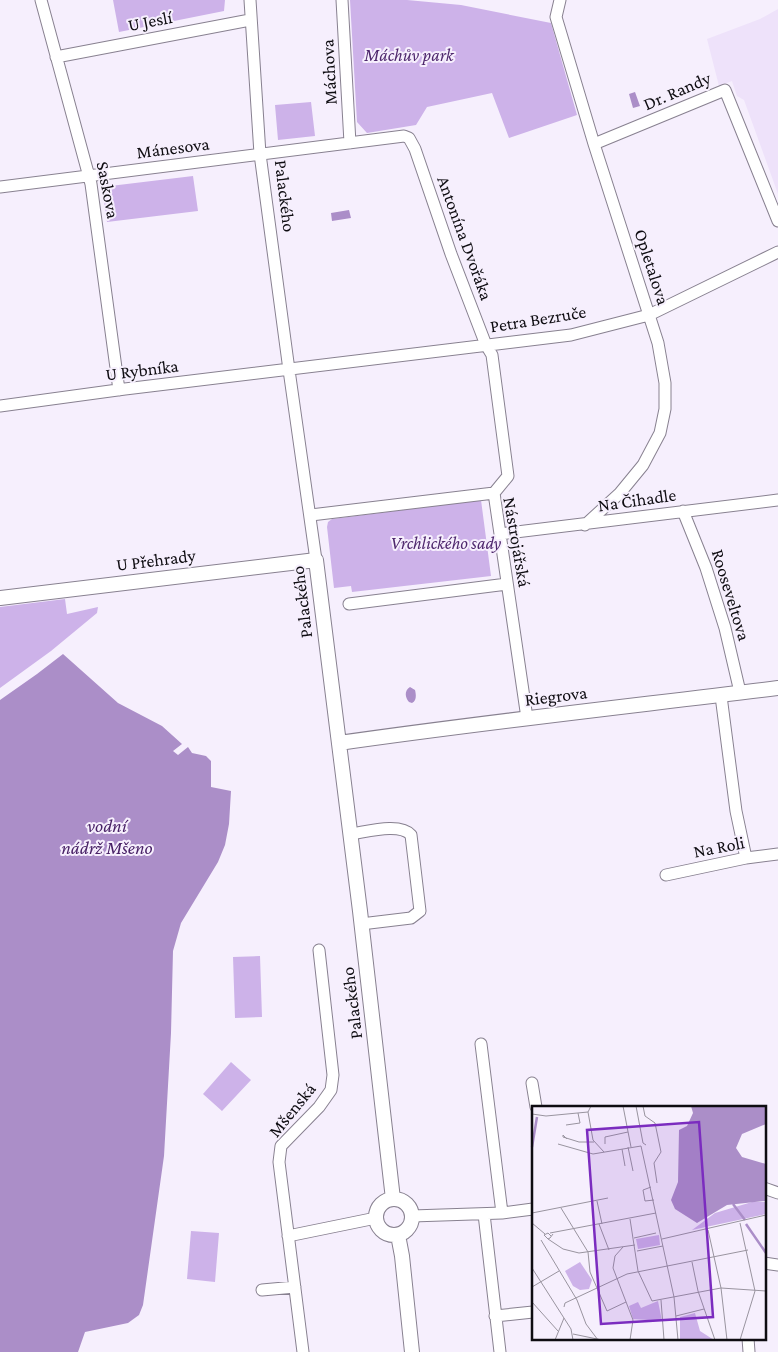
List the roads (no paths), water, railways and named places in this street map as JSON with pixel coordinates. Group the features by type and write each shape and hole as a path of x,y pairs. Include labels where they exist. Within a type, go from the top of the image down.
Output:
{"street":[{"name":"Saskova","path":"41,0 89,176 119,390"},
{"name":"Palackého","path":"250,0 260,154 289,370 311,515 362,924 393,1199"},
{"name":"Máchova","path":"342,0 350,143"},
{"name":"Opletalova","path":"560,0 556,17 594,144 658,343 665,383 665,409 660,434 643,465 620,493 585,525"},
{"name":"U Jeslí","path":"56,56 250,20"},
{"name":"Dr. Randy","path":"594,144 725,90 778,221"},
{"name":"Antonína Dvořáka","path":"350,143 404,136 411,141 486,345 492,355 508,476 494,493"},
{"name":"Mánesova","path":"0,187 350,143"},
{"name":"Petra Bezruče","path":"289,370 570,335 649,315 778,252"},
{"name":"U Rybníka","path":"0,406 289,370"},
{"name":"Nástrojářská","path":"311,515 494,493 527,718"},
{"name":"Na Čihadle","path":"500,534 778,500"},
{"name":"Rooseveltova","path":"683,511 706,568 722,619 740,692"},
{"name":"U Přehrady","path":"0,598 316,560"},
{"path":"349,604 508,584"},
{"name":"Riegrova","path":"339,743 778,688"},
{"path":"721,696 736,811 746,858"},
{"path":"350,834 402,828 411,835 420,911 411,918 362,924"},
{"name":"Na Roli","path":"666,875 746,858 778,854"},
{"name":"Mšenská","path":"303,1352 279,1162 281,1146 319,1107 331,1090 333,1075 319,950"},
{"path":"481,1044 502,1213"},
{"path":"532,1083 536,1106"},
{"path":"766,1189 778,1193"},
{"path":"393,1199 405,1202 410,1208 412,1216 407,1229 398,1235 390,1235 384,1233 378,1226 376,1212 381,1204 393,1199"},
{"path":"412,1216 502,1213 532,1209"},
{"path":"484,1214 500,1352"},
{"path":"288,1236 376,1218"},
{"path":"398,1235 412,1352"},
{"path":"262,1290 295,1287"},
{"path":"495,1316 532,1312"}],"water":[{"path":"635,92 640,106 633,108 629,94"},
{"path":"349,210 351,218 332,221 331,213"},
{"name":"vodní nádrž Mšeno","path":"63,654 118,703 162,726 182,744 173,751 178,755 188,747 192,753 206,756 211,761 211,787 231,791 229,824 225,845 218,862 181,923 173,951 171,1033 164,1156 143,1305 139,1315 128,1323 85,1332 78,1352 0,1352 0,700"},
{"path":"410,687 416,693 412,703 409,702 406,696 406,692"}],"park label":[{"name":"Máchův park","path":"409,55"},
{"name":"Vrchlického sady","path":"446,543"}]}
